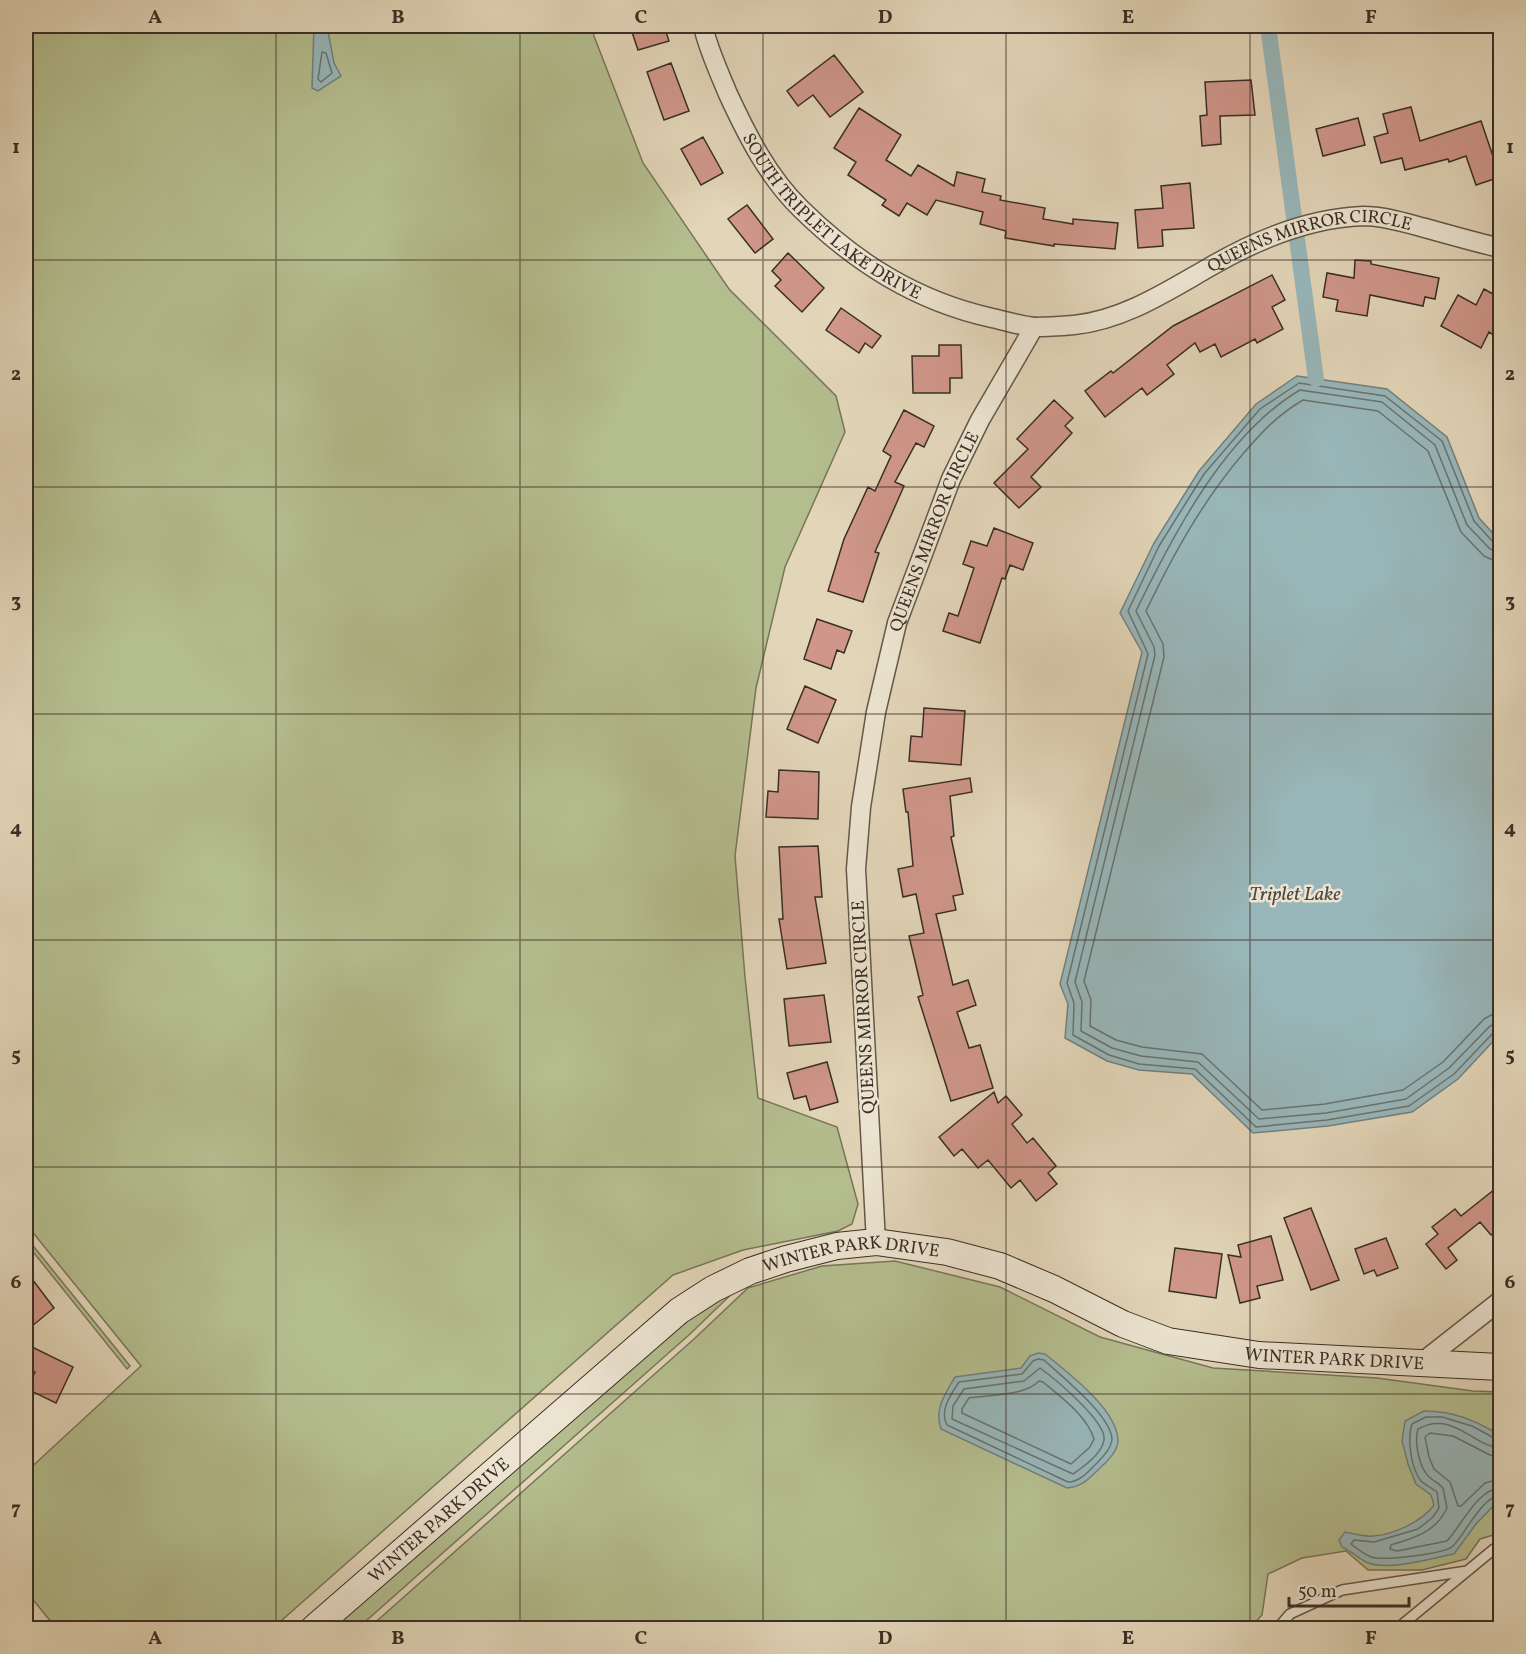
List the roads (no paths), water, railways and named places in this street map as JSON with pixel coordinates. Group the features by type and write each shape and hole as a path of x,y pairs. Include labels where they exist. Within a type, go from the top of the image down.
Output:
{"street":[{"name":"SOUTH TRIPLET LAKE DRIVE","path":"703,26 723,83 743,126 764,162 800,208 844,246 890,279 935,302 1034,327"},
{"name":"QUEENS MIRROR CIRCLE","path":"876,1242 856,869 861,807 876,712 897,623 951,479 980,420 1034,327 1076,324 1114,316 1157,297 1236,252 1283,233 1329,220 1365,216 1397,220 1500,248"},
{"name":"WINTER PARK DRIVE","path":"314,1629 679,1311 713,1288 750,1271 837,1246 876,1242 947,1252 1000,1266 1054,1289 1123,1324 1168,1341 1259,1354 1500,1367"},
{"path":"1421,1363 1500,1302"}],"lane":[{"path":"1398,1629 1467,1571 1500,1547"},
{"path":"1278,1629 1290,1614 1342,1590 1467,1571"}],"water":[{"path":"314,26 327,26 334,63 341,76 318,91 312,88"},
{"name":"Triplet Lake","path":"1297,376 1387,389 1447,437 1479,518 1500,541 1500,1034 1458,1079 1412,1112 1328,1126 1253,1133 1192,1074 1139,1070 1107,1061 1065,1038 1068,1004 1060,984 1142,652 1120,613 1154,543 1199,471 1256,404"},
{"path":"1038,1353 1045,1354 1090,1393 1110,1417 1116,1429 1118,1444 1107,1462 1081,1484 1072,1487 1067,1488 941,1429 939,1422 944,1396 955,1377 1021,1368 1030,1356"},
{"path":"1424,1411 1463,1417 1498,1434 1500,1437 1500,1499 1476,1524 1454,1554 1386,1566 1366,1562 1342,1547 1339,1540 1345,1532 1370,1536 1389,1533 1415,1522 1434,1505 1431,1495 1416,1484 1402,1441 1405,1421"}],"waterway":[{"path":"1268,26 1316,379"}]}
